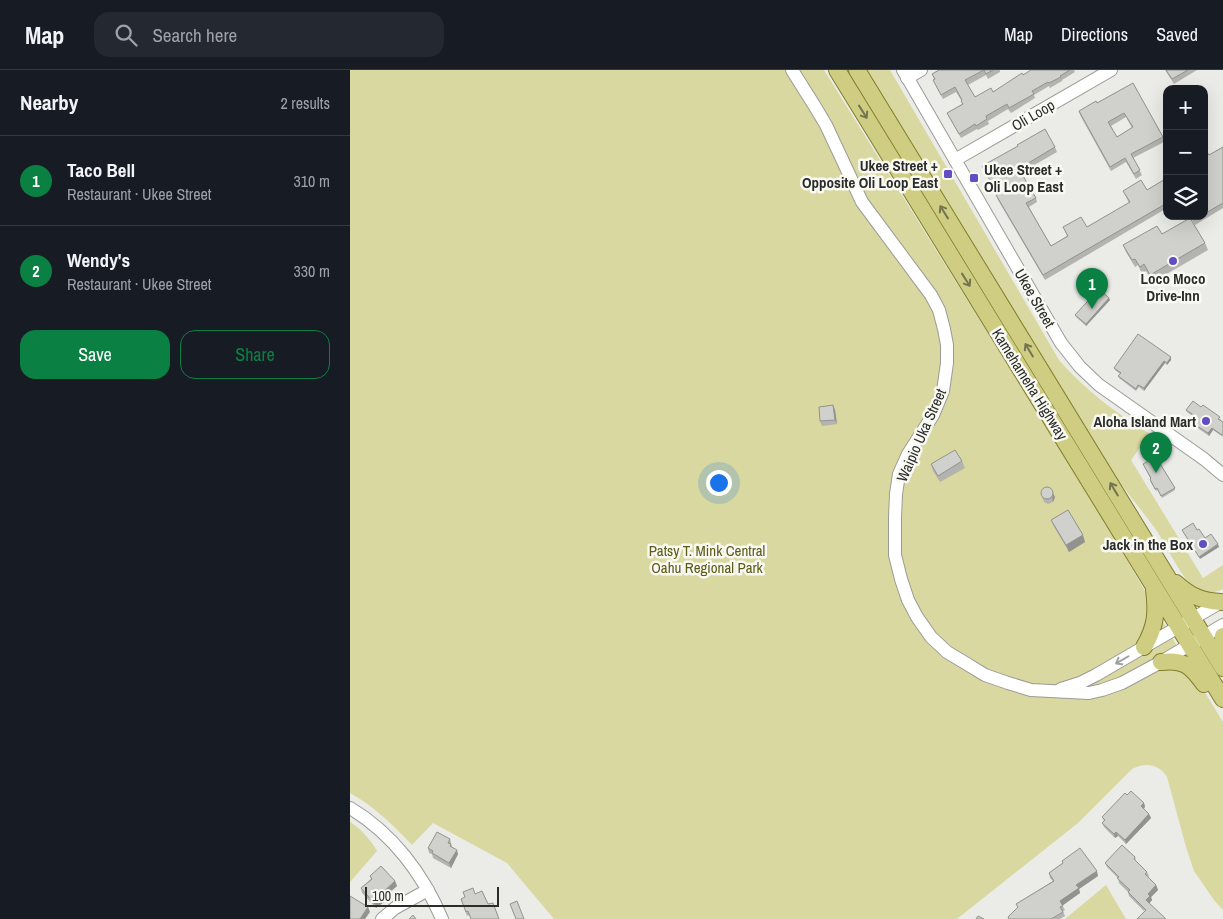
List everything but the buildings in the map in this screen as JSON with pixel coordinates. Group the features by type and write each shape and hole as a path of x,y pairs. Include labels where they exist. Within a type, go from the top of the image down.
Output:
{"main road":[{"name":"Kamehameha Highway","path":"837,70 1154,587 1186,623"},
{"name":"Kamehameha Highway","path":"857,70 1157,560 1223,699"},
{"path":"1157,560 1184,590 1199,599 1222,602"},
{"path":"1144,647 1153,629 1156,616 1154,587"},
{"path":"1223,636 1221,650 1223,664"},
{"name":"Kamehameha Highway","path":"1197,641 1223,668"},
{"path":"1161,662 1176,661 1186,664 1192,668 1212,695 1223,703"}],"street":[{"name":"Waipio Uka Street","path":"792,70 826,125 862,202 931,295 939,310 944,329 947,345 947,363 943,391 933,415 908,454 899,474 896,494 895,555 908,600 930,636 947,652 985,675 1031,690 1089,693 1122,683 1223,625"},
{"path":"905,74 921,70"},
{"name":"Oli Loop","path":"955,160 1097,73 1111,70"},
{"name":"Ukee Street","path":"905,74 1057,336 1080,367 1099,384 1204,459 1223,475"},
{"name":"Waipio Uka Street","path":"1054,691 1096,675 1222,602"},
{"path":"350,808 388,837 403,853 418,872 442,919"},
{"path":"382,919 395,908 428,890"}],"green space":[{"name":"Patsy T. Mink Central Oahu Regional Park","path":"350,70 824,70 1096,507 1223,722 1223,910 1194,871 1167,777 1160,769 1147,765 1132,769 1078,823 957,919 554,919 507,863 433,823 412,845 375,810 350,793"},
{"path":"866,70 890,70 1059,360 1101,400 1150,434 1131,460 1203,578 1223,565 1223,589 1207,592 1197,590 1192,586 1180,571 1154,527 1111,472"},
{"path":"350,822 365,835 377,851 350,882"},
{"path":"1106,885 1126,919 1065,919"}],"place":[{"name":"Ukee Street + Opposite Oli Loop East","path":"948,174"},
{"name":"Ukee Street + Oli Loop East","path":"974,178"},
{"name":"Loco Moco Drive-Inn","path":"1173,261"},
{"name":"Taco Bell","path":"1092,309"},
{"name":"Aloha Island Mart","path":"1206,421"},
{"name":"Wendy's","path":"1156,473"},
{"name":"Jack in the Box","path":"1203,544"}]}
